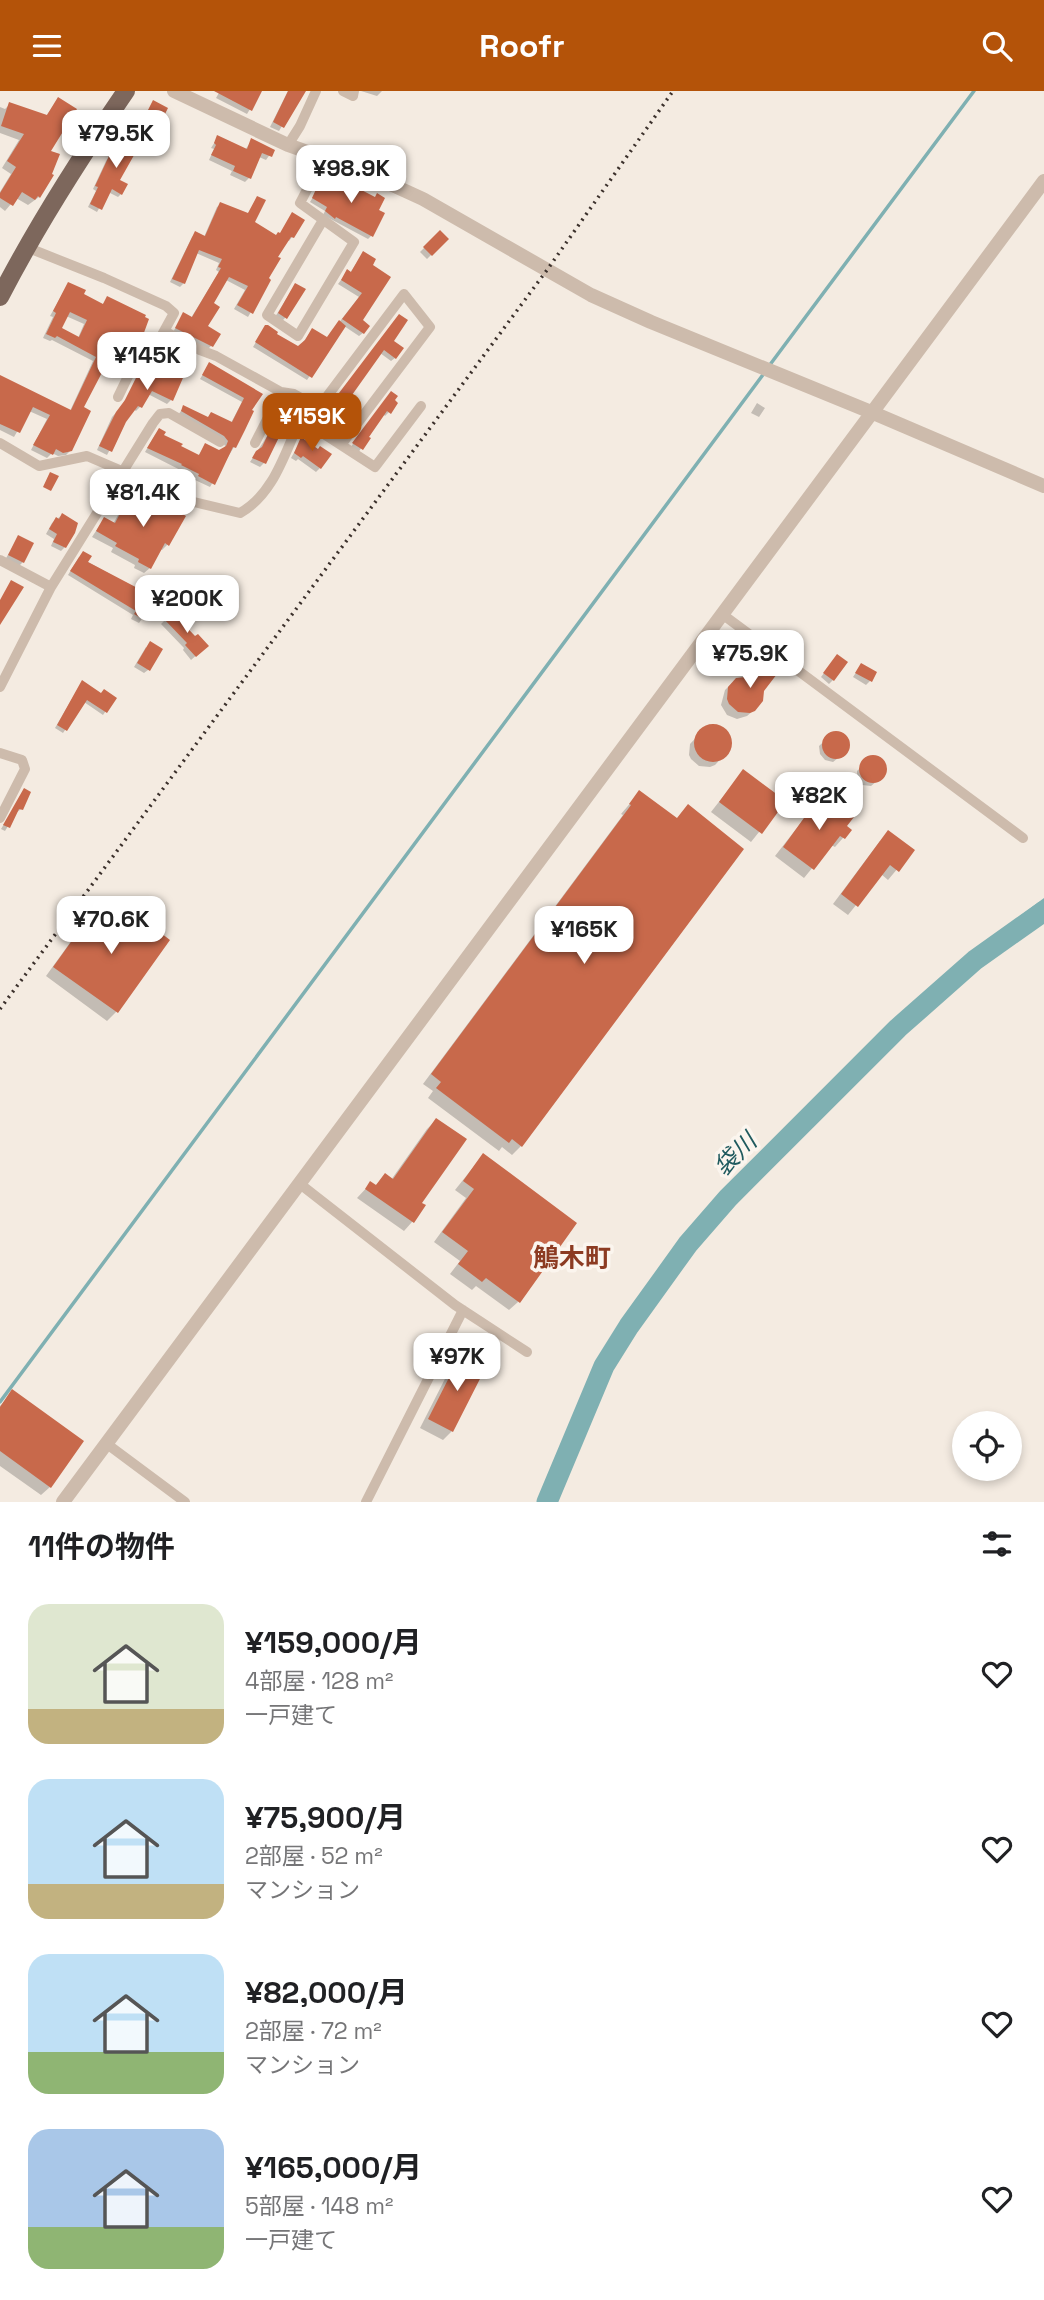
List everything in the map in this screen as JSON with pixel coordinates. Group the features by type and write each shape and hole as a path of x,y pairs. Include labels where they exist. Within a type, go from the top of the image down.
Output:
{"main road":[{"path":"0,297 26,247 77,162 126,91"}],"street":[{"path":"174,91 288,145 364,172 423,199 591,295 1044,486"},
{"path":"288,145 316,91"},
{"path":"342,91 353,96 355,91"},
{"path":"323,220 267,315 298,336 354,242 300,203 324,157"},
{"path":"63,1502 1044,181"},
{"path":"26,247 104,278 166,306 174,313 151,355 134,364 118,397"},
{"path":"0,443 39,465 87,456 194,502 240,513 247,510 270,486 296,429 307,423 320,408 404,294 430,327 341,445"},
{"path":"164,331 281,392 294,394 320,408"},
{"path":"254,443 281,392"},
{"path":"307,423 375,467 421,406"},
{"path":"0,687 51,587 160,414 169,413 220,442"},
{"path":"0,560 51,587"},
{"path":"722,614 1023,838"},
{"path":"0,753 22,760 25,769 0,818"},
{"path":"300,1184 463,1310 527,1352"},
{"path":"366,1502 463,1310"},
{"path":"107,1444 185,1502"}],"water":[{"path":"1044,898 1044,919 975,960 1012,922"}],"building":[{"path":"214,91 262,91 252,111"},
{"path":"288,91 306,91 284,128 273,122"},
{"path":"58,97 77,109 51,151 60,154 52,174 54,175 40,198 38,196 35,200 22,192 13,206 0,198 0,193 16,167 7,161 24,134 1,126 9,102 47,115"},
{"path":"153,100 168,108 163,118 148,110"},
{"path":"125,131 142,141 120,180 128,184 122,195 112,189 102,210 90,204 98,187 95,186"},
{"path":"217,135 247,149 251,138 275,150 272,157 262,153 251,179 233,171 235,166 211,155"},
{"path":"332,177 375,197 377,193 385,198 379,210 385,213 373,237 336,217 335,219 325,211 327,207 312,198 318,185 325,189"},
{"path":"257,196 266,200 255,222 276,235 280,233 292,212 305,220 278,257 281,258 253,314 237,305 248,286 229,277 214,303 220,307 208,326 221,334 213,347 175,328 183,312 192,317 221,268 218,267 222,259 199,250 185,284 172,279 195,231 205,236 220,202 248,213"},
{"path":"440,230 449,239 432,256 423,247"},
{"path":"363,251 376,259 373,265 391,277 363,320 370,326 364,334 342,319 362,293 341,280 347,269 351,272"},
{"path":"68,282 86,290 84,294 103,304 107,296 149,319 138,349 119,340 84,407 91,411 72,451 63,453 56,449 53,455 33,445 50,415 33,407 20,433 0,424 0,375 71,410 96,357 57,336 55,338 46,334 56,313 53,311","holes":["70,312 87,320 79,337 62,328"]},
{"path":"295,283 306,289 287,319 278,313"},
{"path":"399,314 408,320 394,341 404,348 396,359 384,350 330,426 320,418"},
{"path":"339,320 346,326 312,378 255,342 265,325 268,325 278,332 277,334 298,346 312,328 327,337"},
{"path":"164,347 174,352 172,356 189,364 173,401 152,391 142,408 138,406 126,422 112,452 99,446 140,370 143,368 149,371"},
{"path":"209,362 263,394 252,410 254,411 245,430 236,448 233,447 215,485 182,464 147,448 159,428 166,432 164,435 199,455 205,443 219,450 226,446 228,441 224,436 181,411 183,405 208,417 211,412 232,422 244,398 202,375"},
{"path":"391,391 398,396 395,400 398,403 391,414 387,411 363,450 352,443"},
{"path":"273,424 283,429 266,464 252,458 262,447"},
{"path":"301,437 318,449 320,446 332,454 321,469 294,453"},
{"path":"50,472 59,476 51,491 43,487"},
{"path":"132,491 165,509 167,505 186,516 169,546 165,543 151,569 96,531 104,517 115,523"},
{"path":"62,513 78,523 66,548 53,542 57,534 49,529 56,517 59,519"},
{"path":"18,535 34,543 24,563 8,555"},
{"path":"83,551 92,556 88,562 147,593 152,582 166,590 154,612 150,610 144,620 134,614 136,611 70,571"},
{"path":"11,580 24,587 0,625 0,600"},
{"path":"172,612 195,636 198,634 209,646 196,657 185,645 187,643 164,619"},
{"path":"150,641 163,649 150,671 137,663"},
{"path":"837,654 848,662 834,681 823,673"},
{"path":"861,663 877,672 872,682 855,673"},
{"path":"763,664 777,674 764,691 763,701 755,711 738,712 727,699 728,687 736,678 754,676"},
{"path":"82,680 101,693 104,689 117,698 107,713 87,700 67,731 57,725"},
{"path":"713,724 726,730 732,743 726,756 713,762 700,756 694,743 700,730"},
{"path":"836,731 846,735 850,745 846,755 836,759 826,755 822,745 826,735"},
{"path":"873,755 883,759 887,769 883,779 873,783 863,779 859,769 863,759"},
{"path":"743,769 786,801 762,834 719,802"},
{"path":"24,788 31,792 23,810 19,809 10,828 3,825"},
{"path":"639,790 677,818 688,804 744,849 522,1147 512,1139 509,1143 436,1088 441,1082 431,1074 631,805 629,804"},
{"path":"822,793 854,817 847,826 852,830 845,839 840,836 814,870 783,847"},
{"path":"888,830 915,850 899,872 890,865 858,907 841,894"},
{"path":"101,900 148,934 153,927 170,940 118,1013 53,967"},
{"path":"436,1118 467,1139 422,1203 426,1205 414,1223 365,1189 370,1181 376,1185 385,1173 393,1179"},
{"path":"483,1153 577,1223 520,1303 486,1278 482,1282 458,1264 468,1251 442,1232 474,1189 463,1181"},
{"path":"461,1354 486,1367 453,1432 428,1419"},
{"path":"12,1389 84,1441 51,1488 0,1451 0,1407"}],"waterway":[{"path":"769,366 974,91"},
{"path":"0,1402 765,372"},
{"name":"袋川","path":"547,1502 604,1366 688,1244 728,1198 898,1028 975,960 1044,911"}],"railway":[{"path":"0,1009 547,270 673,91"}],"district":[{"name":"鵤木町","path":"572,1258"}]}
